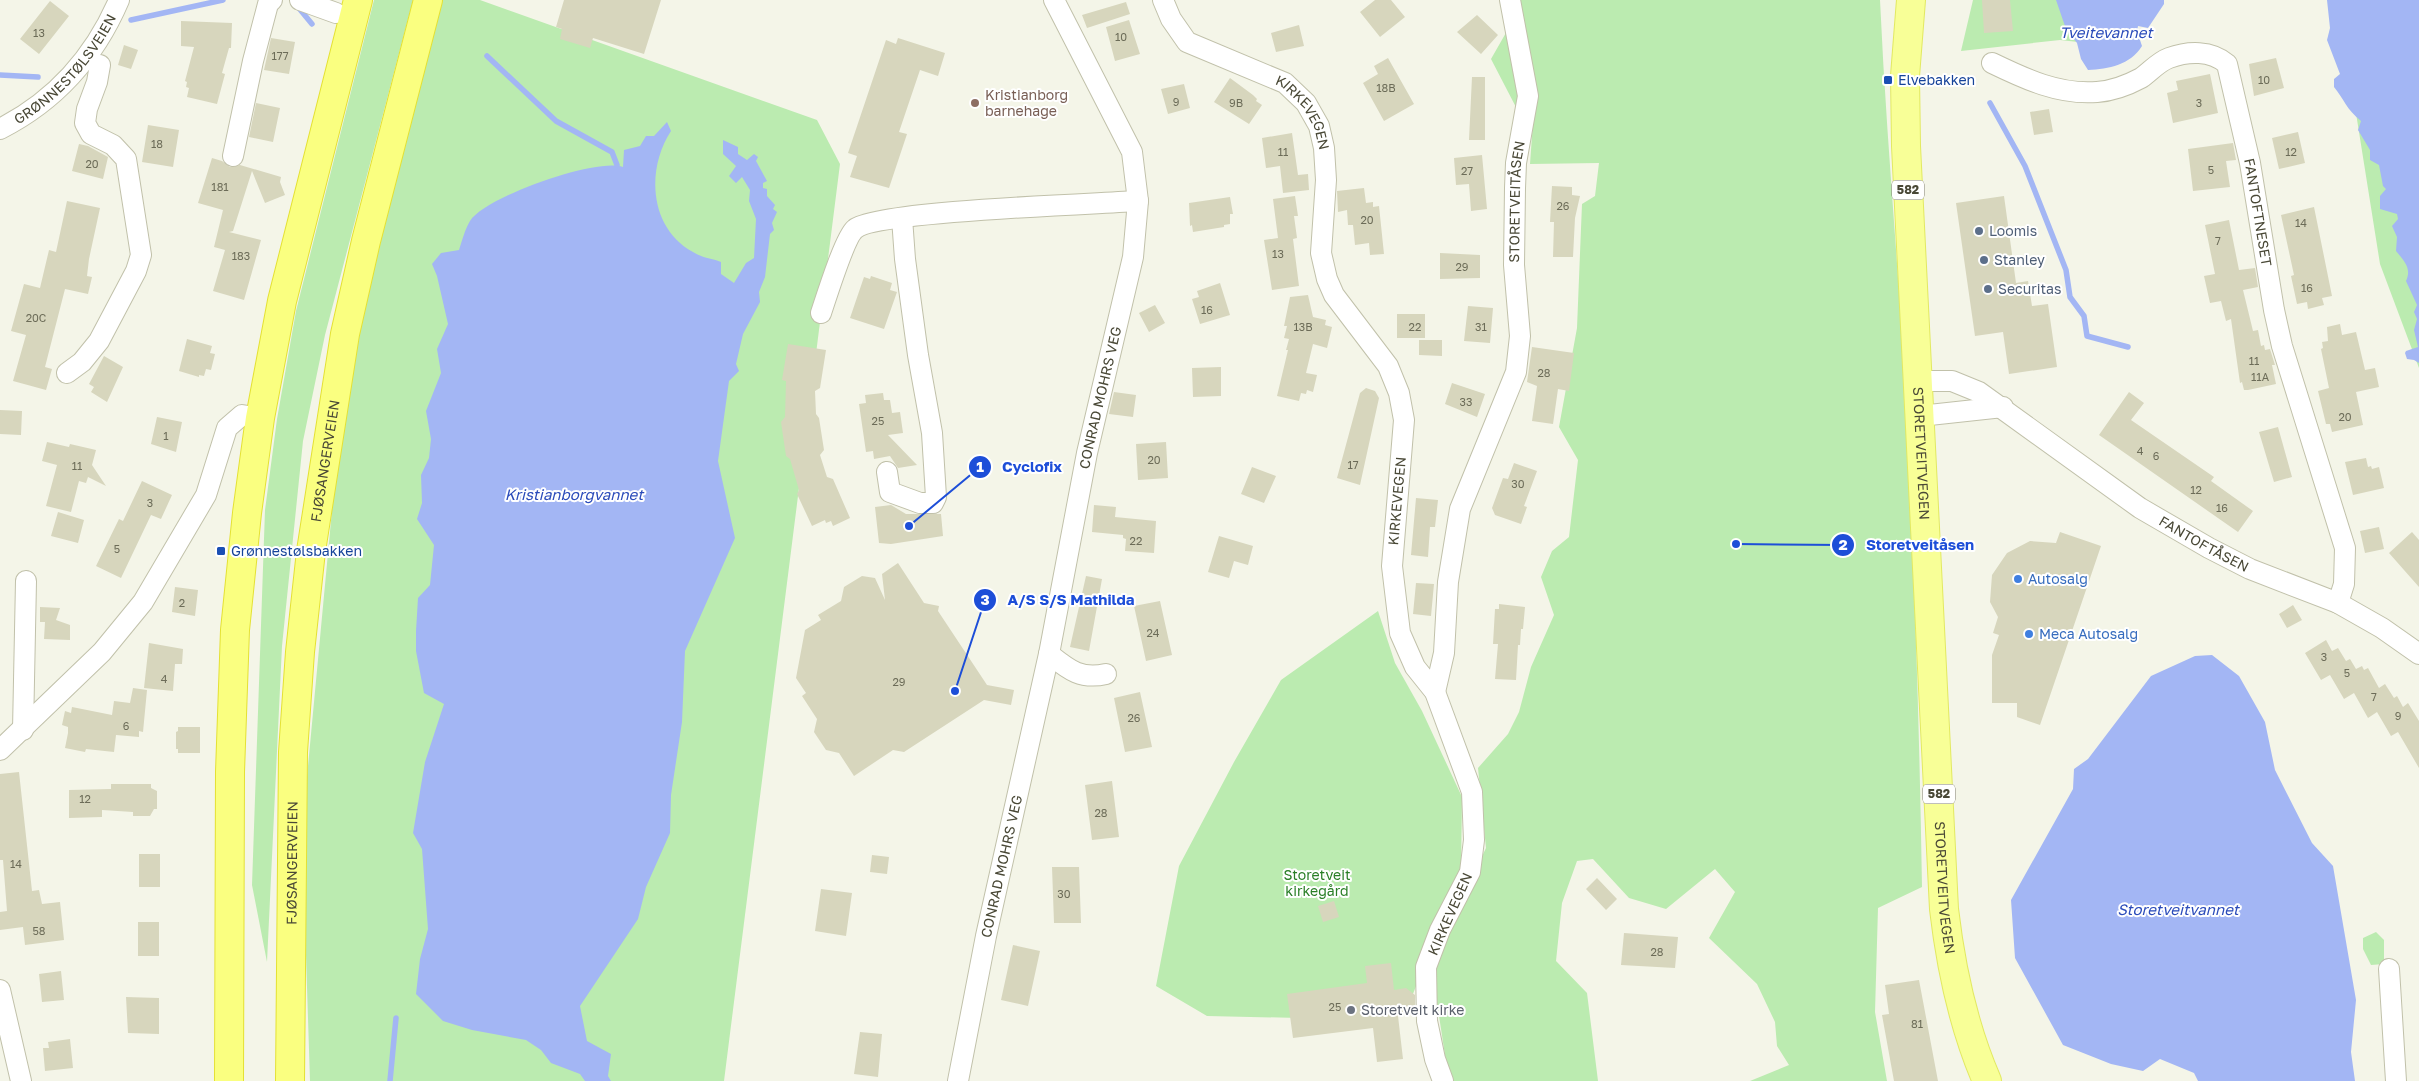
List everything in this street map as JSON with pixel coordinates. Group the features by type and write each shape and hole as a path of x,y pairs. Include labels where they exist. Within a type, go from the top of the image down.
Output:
{"highway":[{"name":"FJØSANGERVEIEN","path":"290,1081 293,752 300,652 311,551 345,334 366,241 428,0"},
{"path":"229,1081 230,772 235,630 246,513 260,418 282,302 347,7"}],"main road":[{"name":"STORETVEITVEGEN","path":"1911,0 1905,76 1906,146 1944,909 1948,947 1963,1018 1987,1081"}],"street":[{"name":"GRØNNESTØLSVEIEN","path":"0,129 32,110 57,91 90,54 119,0"},
{"path":"233,156 252,61 268,4 272,0"},
{"path":"300,0 347,7"},
{"name":"CONRAD MOHRS VEG","path":"958,1081 986,936 1049,654 1086,453 1133,257 1138,201 1132,152 1054,0"},
{"name":"KIRKEVEGEN","path":"1163,0 1171,19 1186,42 1285,83 1306,103 1320,126 1324,148 1326,180 1321,254 1326,279 1334,295 1388,366 1399,393 1404,420 1392,566 1400,633 1415,667 1435,692 1472,792 1474,840 1470,872 1440,930 1426,967 1427,1021 1435,1060 1443,1081"},
{"name":"STORETVEITÅSEN","path":"1435,692 1444,653 1448,582 1460,509 1516,372 1520,353 1514,265 1515,188 1516,163 1528,96 1510,0"},
{"name":"FANTOFTNESET","path":"1992,62 2025,79 2048,88 2086,93 2106,91 2128,84 2169,58 2182,55 2212,54 2227,64 2250,163 2274,310 2282,346 2344,548 2344,584 2338,603"},
{"name":"GRØNNESTØLSVEIEN","path":"67,373 82,362 99,342 136,271 141,255 126,159 114,145 92,134 85,123 87,109 97,82 100,65"},
{"path":"820,313 839,261 854,230 866,224 902,218 1138,201"},
{"path":"887,472 890,492 920,503 933,503 936,497 932,433 918,355 905,259 902,218"},
{"name":"FANTOFTÅSEN","path":"1918,381 1952,381 1979,392 2003,407 2140,508 2209,548 2250,569 2338,603 2382,628 2419,654"},
{"path":"1920,416 2003,407"},
{"path":"0,750 23,730 102,652 144,602 206,495 227,428 242,415 260,418"},
{"path":"23,730 26,581"},
{"path":"1049,654 1063,668 1078,674 1097,676 1106,674"},
{"path":"2390,969 2396,1081"},
{"path":"0,990 21,1081"}],"green space":[{"path":"374,0 413,0 325,335 303,441 282,646 267,962 252,885 265,510 277,419 296,311"},
{"path":"441,0 480,0 817,120 840,164 724,1081 310,1081 302,830 343,393"},
{"path":"1512,0 1880,0 1909,475 1922,887 1878,908 1875,1012 1887,1081 1750,1081 1789,1065 1777,1046 1775,1022 1757,984 1709,938 1735,892 1715,869 1666,909 1629,898 1593,859 1577,861 1562,903 1556,961 1587,993 1598,1081 1451,1081 1448,1075 1431,963 1486,848 1478,768 1508,734 1519,712 1531,667 1554,615 1541,577 1552,551 1569,537 1578,460 1559,427 1577,328 1582,204 1595,196 1599,163 1530,164 1534,108 1519,113 1491,59 1507,31"},
{"path":"1973,0 2144,0 2132,48 2060,40 1961,51"},
{"path":"2338,0 2419,0 2419,368 2380,264"},
{"name":"Storetveit kirkegård","path":"1378,611 1395,663 1422,711 1462,797 1461,872 1409,1004 1299,1018 1207,1016 1156,986 1179,866 1234,762 1281,680"},
{"path":"2376,932 2384,940 2384,964 2371,965 2363,949 2363,938"}],"water":[{"name":"Tveitevannet","path":"2056,0 2164,0 2164,4 2148,28 2138,26 2137,31 2142,46 2131,58 2111,67 2088,70 2081,59 2077,43 2066,29"},
{"path":"2327,0 2419,0 2419,363 2407,359 2405,353 2418,347 2414,330 2417,319 2414,312 2417,305 2406,281 2408,268 2396,251 2397,237 2392,226 2398,219 2397,214 2380,209 2380,196 2386,189 2383,186 2379,165 2370,160 2370,150 2358,130 2361,121 2334,87 2334,79 2340,74 2327,40 2330,28"},
{"name":"Kristianborgvannet","path":"667,122 671,131 663,146 658,163 655,180 656,197 660,213 667,228 678,241 696,254 721,262 721,274 734,283 746,263 754,258 756,219 749,201 750,190 742,177 736,183 729,176 736,166 723,154 723,140 738,147 738,154 747,160 754,154 758,157 756,161 767,181 763,183 763,188 767,189 767,196 775,205 773,209 777,212 772,223 774,230 770,234 765,277 759,292 760,302 743,334 736,364 739,371 729,381 718,461 735,538 685,651 682,722 671,795 670,833 646,887 638,919 580,1006 587,1041 611,1054 608,1076 611,1081 585,1081 580,1074 551,1063 541,1050 526,1040 472,1030 443,1021 416,994 420,959 428,929 422,849 413,833 425,762 444,704 424,693 416,651 418,598 430,585 434,545 417,519 422,503 421,475 429,458 431,439 426,411 441,373 437,349 448,324 437,276 432,264 441,253 459,250 470,221 480,211 518,191 567,173 610,165 623,167 624,150 640,146 646,136 654,136"},
{"name":"Storetveitvannet","path":"2212,655 2239,676 2265,722 2275,770 2312,843 2333,866 2356,1000 2351,1052 2355,1081 2198,1081 2194,1073 2160,1059 2143,1071 2111,1064 2063,1045 2015,958 2011,900 2073,789 2074,769 2088,759 2151,676 2195,656"}],"building":[{"path":"564,0 661,0 644,54 593,38 590,48 560,39 562,29 556,27"},
{"path":"1375,0 1391,0 1405,17 1380,37 1360,12"},
{"path":"1982,0 2010,0 2013,31 1984,33"},
{"path":"50,1 69,16 39,54 20,39"},
{"path":"1126,2 1130,14 1087,28 1082,15"},
{"path":"1477,15 1498,35 1481,54 1457,32"},
{"path":"1129,20 1140,54 1115,61 1106,27"},
{"path":"181,21 232,23 231,48 229,48 222,73 225,74 217,104 187,97 189,88 186,87 187,82 185,81 194,47 181,46"},
{"path":"1299,25 1304,46 1276,52 1271,33"},
{"path":"271,38 295,42 289,74 264,70"},
{"path":"898,38 945,53 938,76 920,70 899,132 907,134 889,188 850,177 857,156 848,153 886,40 896,44"},
{"path":"124,45 138,50 131,69 118,65"},
{"path":"1388,58 1414,104 1384,121 1363,83 1378,74 1374,66"},
{"path":"2276,58 2284,88 2254,96 2249,64"},
{"path":"2210,74 2218,113 2173,123 2167,93 2178,90 2176,81"},
{"path":"1472,77 1485,77 1485,140 1469,140"},
{"path":"1230,78 1253,95 1257,99 1256,101 1262,105 1249,124 1214,102"},
{"path":"1184,84 1190,108 1168,114 1161,89"},
{"path":"256,103 280,108 273,142 249,137"},
{"path":"2049,109 2053,132 2034,135 2030,112"},
{"path":"148,125 179,130 173,167 142,162"},
{"path":"2298,132 2305,163 2279,169 2272,138"},
{"path":"1292,133 1298,175 1308,174 1309,190 1283,193 1280,166 1266,168 1262,138"},
{"path":"2233,143 2236,160 2226,161 2230,187 2193,191 2188,149"},
{"path":"79,144 88,146 108,157 103,179 72,171"},
{"path":"1482,155 1487,209 1471,211 1469,184 1456,185 1454,158"},
{"path":"212,158 222,161 230,167 240,165 281,177 280,182 285,195 265,203 252,171 233,231 229,232 261,240 244,300 213,291 225,250 214,247 223,210 198,203"},
{"path":"1552,186 1572,187 1572,195 1580,196 1575,218 1573,257 1553,257 1554,222 1550,222"},
{"path":"1364,188 1366,203 1373,202 1373,207 1379,206 1384,254 1370,255 1369,243 1355,245 1353,225 1348,225 1347,210 1338,212 1337,191"},
{"path":"1295,196 1298,216 1294,216 1297,238 1293,239 1299,286 1272,290 1264,240 1278,238 1273,199"},
{"path":"2004,196 2016,283 2028,281 2032,306 2048,304 2057,367 2009,374 2003,332 1975,336 1956,203"},
{"path":"1230,197 1233,214 1230,214 1230,224 1224,225 1224,227 1193,232 1192,225 1190,226 1189,203"},
{"path":"67,201 100,208 89,259 87,276 92,277 88,294 65,289 45,367 52,369 46,390 13,381 26,335 11,331 24,284 40,288 49,250 56,252"},
{"path":"2314,207 2332,296 2322,298 2324,305 2308,309 2307,302 2297,304 2291,276 2294,275 2281,215"},
{"path":"2229,220 2239,270 2255,268 2258,287 2243,290 2253,331 2258,330 2261,346 2264,345 2265,350 2270,349 2275,365 2272,365 2276,384 2248,390 2244,390 2242,382 2240,383 2231,319 2226,321 2221,301 2210,303 2204,276 2215,274 2205,225"},
{"path":"1440,253 1480,255 1480,278 1440,279"},
{"path":"871,276 892,283 890,290 897,292 884,329 850,318 864,277 870,279"},
{"path":"1220,283 1230,315 1200,324 1192,299 1199,297 1197,291"},
{"path":"1308,295 1313,317 1326,320 1325,325 1332,327 1327,348 1313,344 1306,373 1317,375 1313,392 1307,390 1306,394 1301,393 1299,401 1277,396 1288,350 1286,350 1289,339 1284,338 1287,326 1284,326 1290,297"},
{"path":"1155,305 1165,323 1149,332 1139,313"},
{"path":"1468,306 1493,308 1490,343 1464,341"},
{"path":"1397,314 1425,314 1425,338 1397,338"},
{"path":"2340,324 2342,335 2356,332 2365,370 2375,368 2379,387 2356,392 2363,425 2332,432 2330,424 2326,424 2318,391 2329,388 2321,349 2323,348 2322,342 2328,341 2327,327"},
{"path":"187,339 212,346 210,353 215,354 211,370 206,369 204,376 199,375 199,377 179,371"},
{"path":"1419,340 1442,340 1442,356 1419,355"},
{"path":"788,344 826,350 820,388 815,391 816,414 819,418 824,450 820,455 827,477 833,479 850,518 833,526 831,521 826,523 825,520 812,526 797,494 799,490 790,459 786,456 781,422 785,417 786,381 782,380"},
{"path":"1532,347 1574,353 1569,391 1558,389 1553,424 1532,421 1537,386 1527,382"},
{"path":"104,356 123,367 107,402 91,392 94,387 89,384"},
{"path":"1221,367 1221,396 1193,397 1192,368"},
{"path":"1452,383 1485,394 1477,417 1445,404"},
{"path":"1366,388 1375,391 1379,398 1360,485 1337,478 1360,393"},
{"path":"1114,392 1136,395 1133,417 1109,414"},
{"path":"2129,392 2144,403 2131,420 2214,477 2211,481 2253,511 2238,532 2099,435"},
{"path":"883,393 884,400 890,400 892,413 900,412 903,433 888,435 917,465 898,468 890,456 874,459 873,451 866,452 859,404 866,403 865,395"},
{"path":"0,410 22,411 21,435 0,434"},
{"path":"157,417 182,422 176,452 151,444"},
{"path":"2278,427 2292,477 2274,482 2259,432"},
{"path":"47,442 69,447 70,444 96,450 92,465 106,486 88,477 86,483 79,481 71,512 46,506 57,465 42,461"},
{"path":"1166,442 1168,478 1138,480 1136,444"},
{"path":"2366,458 2368,467 2371,466 2372,469 2379,467 2384,488 2353,495 2345,462"},
{"path":"1514,463 1537,471 1524,506 1527,507 1521,524 1495,515 1492,508 1503,478 1508,479"},
{"path":"1252,467 1276,476 1264,503 1241,494"},
{"path":"142,481 172,495 161,519 151,515 121,578 96,566 119,519 123,521"},
{"path":"1416,498 1438,500 1435,527 1430,527 1428,557 1411,555"},
{"path":"891,505 906,514 941,514 943,536 891,544 879,543 875,507"},
{"path":"1094,505 1116,507 1115,517 1156,521 1154,553 1125,551 1126,539 1123,538 1123,535 1092,532"},
{"path":"58,512 84,520 78,543 51,536"},
{"path":"2379,527 2384,549 2365,553 2360,531"},
{"path":"2060,532 2101,546 2040,725 2017,717 2017,703 1992,703 1992,655 1999,635 1993,633 1998,617 1990,602 1992,575 2007,553 2030,541 2056,543"},
{"path":"2412,532 2419,540 2419,587 2389,553"},
{"path":"1219,536 1253,546 1248,565 1234,561 1229,578 1208,572"},
{"path":"898,563 924,603 939,606 938,611 987,685 1014,690 1011,705 984,700 904,752 893,750 854,776 839,753 826,750 814,732 817,719 802,696 806,693 796,678 805,630 821,620 818,615 841,601 844,587 862,576 875,578 885,600 882,574"},
{"path":"1086,576 1102,579 1089,651 1070,647"},
{"path":"1416,583 1434,584 1431,616 1413,614"},
{"path":"175,587 198,590 195,616 172,612"},
{"path":"1160,601 1172,655 1146,661 1134,606"},
{"path":"1499,604 1525,607 1523,629 1521,629 1520,645 1518,645 1516,680 1495,679 1498,644 1493,644 1495,609 1499,609"},
{"path":"2293,605 2302,620 2287,628 2279,614"},
{"path":"40,607 60,608 56,620 70,625 70,640 44,639 45,622 40,622"},
{"path":"2326,640 2332,651 2338,648 2346,661 2350,659 2356,669 2362,666 2364,670 2368,668 2379,688 2385,684 2394,698 2397,696 2403,707 2408,703 2419,721 2419,768 2398,732 2391,736 2377,712 2368,718 2354,693 2344,699 2330,675 2321,680 2305,653"},
{"path":"149,643 183,649 182,664 175,664 173,691 144,688"},
{"path":"133,688 147,690 143,732 139,731 139,737 116,735 114,752 86,749 85,752 65,748 68,727 62,725 65,711 71,713 72,707 112,715 114,701 130,703"},
{"path":"1140,692 1152,747 1125,752 1114,698"},
{"path":"178,727 200,727 200,753 178,753 178,749 176,749 176,732"},
{"path":"19,772 32,891 39,890 42,904 60,902 64,940 25,945 23,927 0,930 0,912 7,911 3,860 0,860 0,774"},
{"path":"1112,781 1119,837 1092,840 1085,785"},
{"path":"111,784 151,784 151,788 157,791 157,809 154,809 150,816 133,816 133,812 102,810 102,817 69,818 69,790 111,789"},
{"path":"139,854 160,854 160,887 139,887"},
{"path":"872,855 889,857 887,874 870,872"},
{"path":"1052,867 1079,867 1081,923 1054,923"},
{"path":"1597,878 1617,899 1606,910 1586,889"},
{"path":"821,889 852,893 846,936 815,931"},
{"path":"1334,901 1339,917 1323,922 1318,906"},
{"path":"138,922 159,922 159,956 138,956"},
{"path":"1624,933 1678,937 1675,968 1621,965"},
{"path":"1013,945 1040,951 1028,1006 1001,1000"},
{"name":"Storetveit kirke","path":"1391,963 1394,990 1406,988 1415,995 1415,1007 1409,1014 1398,1016 1403,1059 1377,1062 1373,1028 1293,1038 1287,994 1367,983 1365,966"},
{"path":"61,971 64,1000 42,1002 39,974"},
{"path":"1919,980 1938,1081 1894,1081 1882,1015 1889,1014 1885,985"},
{"path":"126,997 159,998 159,1034 128,1033"},
{"path":"860,1032 882,1034 878,1077 854,1074"},
{"path":"70,1039 73,1068 45,1071 43,1048 49,1048 48,1042"}],"waterway":[{"path":"131,20 223,0"},
{"path":"298,7 312,24"},
{"path":"487,56 556,121 612,152 617,165"},
{"path":"0,75 38,77"},
{"path":"1990,103 2025,166 2066,270 2070,297 2084,316 2087,336 2128,347"},
{"path":"390,1081 396,1018"}],"place":[{"name":"Elvebakken","path":"1888,80"},
{"name":"Kristianborg barnehage","path":"975,103"},
{"name":"Loomis","path":"1979,231"},
{"name":"Stanley","path":"1984,260"},
{"name":"Securitas","path":"1988,289"},
{"name":"Cyclofix","path":"909,526"},
{"name":"Storetveitåsen","path":"1736,544"},
{"name":"Grønnestølsbakken","path":"221,551"},
{"name":"Autosalg","path":"2018,579"},
{"name":"Meca Autosalg","path":"2029,634"},
{"name":"A/S S/S Mathilda","path":"955,691"},
{"name":"Storetveit kirke","path":"1351,1010"}]}
